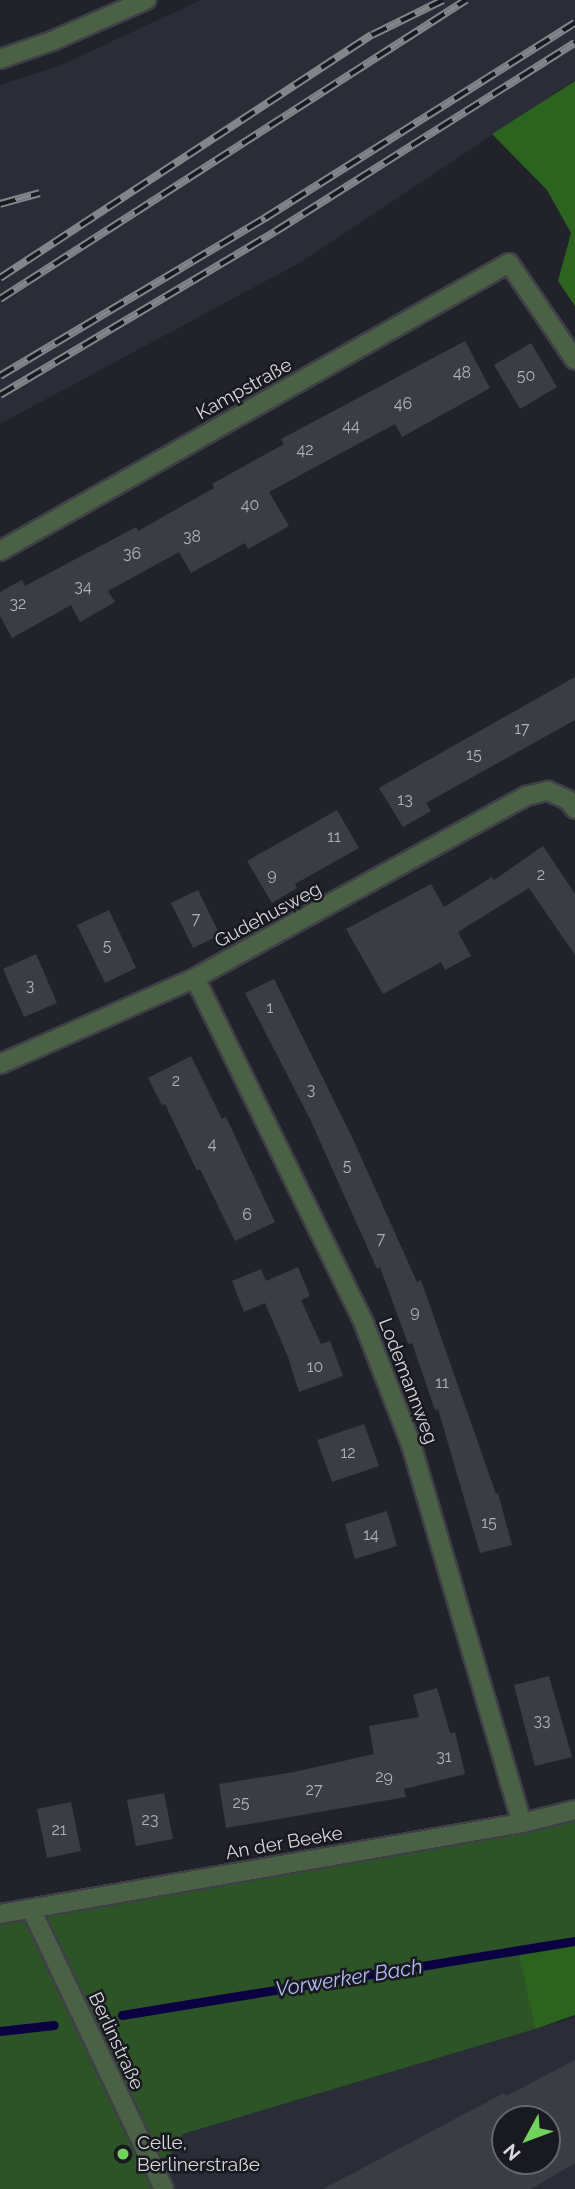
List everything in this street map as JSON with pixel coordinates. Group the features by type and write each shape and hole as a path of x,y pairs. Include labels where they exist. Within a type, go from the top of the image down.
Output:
{"street":[{"path":"0,59 52,41 146,0"},
{"name":"Kampstraße","path":"0,551 509,263 575,360"},
{"name":"Gudehusweg","path":"0,1063 195,978 526,796 548,791 568,800 575,809"},
{"name":"Lodemannweg","path":"195,978 363,1321 411,1444 522,1823"},
{"name":"An der Beeke","path":"0,1914 522,1823 575,1810"},
{"name":"Berlinstraße","path":"31,1909 164,2189"}],"shaded area":[{"path":"201,0 575,0 575,80 301,262 0,424 0,85 59,66"},
{"path":"575,2017 575,2189 164,2189 151,2164 171,2154 183,2134"}],"green space":[{"path":"575,81 575,306 558,281 571,233 547,190 492,134"},
{"path":"575,1810 575,1941 519,1950 535,2029 183,2134 171,2154 152,2164 164,2189 0,2189 0,1914"},
{"path":"575,1941 575,2015 535,2029 518,1950"}],"building":[{"path":"465,341 490,388 402,437 395,424 269,492 289,526 248,549 245,543 191,573 179,552 108,591 115,602 80,622 71,605 12,638 0,616 0,592 22,580 25,586 136,527 138,531 214,488 212,484 284,444 281,439"},
{"path":"531,343 557,387 520,409 494,365"},
{"path":"575,677 575,720 426,803 431,811 403,827 379,788"},
{"path":"337,810 359,848 295,884 297,888 272,903 247,861"},
{"path":"543,846 575,894 575,955 529,888 458,932 471,956 445,970 441,962 383,994 346,929 431,884 444,907 492,877 494,880"},
{"path":"198,890 220,935 193,948 171,903"},
{"path":"109,910 136,968 105,983 77,925"},
{"path":"36,954 57,1003 24,1017 3,969"},
{"path":"274,979 352,1137 417,1282 421,1280 496,1494 498,1493 512,1545 480,1553 438,1409 435,1410 412,1343 408,1344 380,1267 377,1269 310,1119 245,993"},
{"path":"191,1056 222,1119 226,1117 275,1222 235,1241 200,1169 197,1171 165,1104 162,1105 148,1078"},
{"path":"298,1267 310,1296 301,1300 321,1344 330,1341 343,1376 299,1392 288,1357 265,1303 244,1312 232,1281 261,1269 266,1281"},
{"path":"364,1424 379,1466 332,1482 317,1440"},
{"path":"387,1511 397,1546 355,1559 345,1524"},
{"path":"549,1676 572,1757 535,1766 514,1685"},
{"path":"437,1688 450,1733 455,1732 465,1774 404,1789 406,1797 226,1828 219,1784 294,1772 374,1754 369,1726 419,1717 413,1695"},
{"path":"164,1793 173,1839 136,1846 127,1800"},
{"path":"71,1802 81,1851 47,1858 37,1809"},
{"path":"575,2060 575,2163 561,2171 561,2105 491,2105 491,2175 555,2175 531,2189 323,2189 504,2093 506,2096"}],"waterway":[{"name":"Vorwerker Bach","path":"122,2015 575,1941"},
{"name":"Vorwerker Bach","path":"0,2031 54,2025"}],"railway":[{"path":"0,278 372,35 443,0"},
{"path":"0,299 466,0"},
{"path":"0,376 265,218 575,23"},
{"path":"0,395 276,231 575,43"},
{"path":"0,204 40,193"}],"place":[{"name":"Celle, Berlinerstraße","path":"123,2154"}]}
